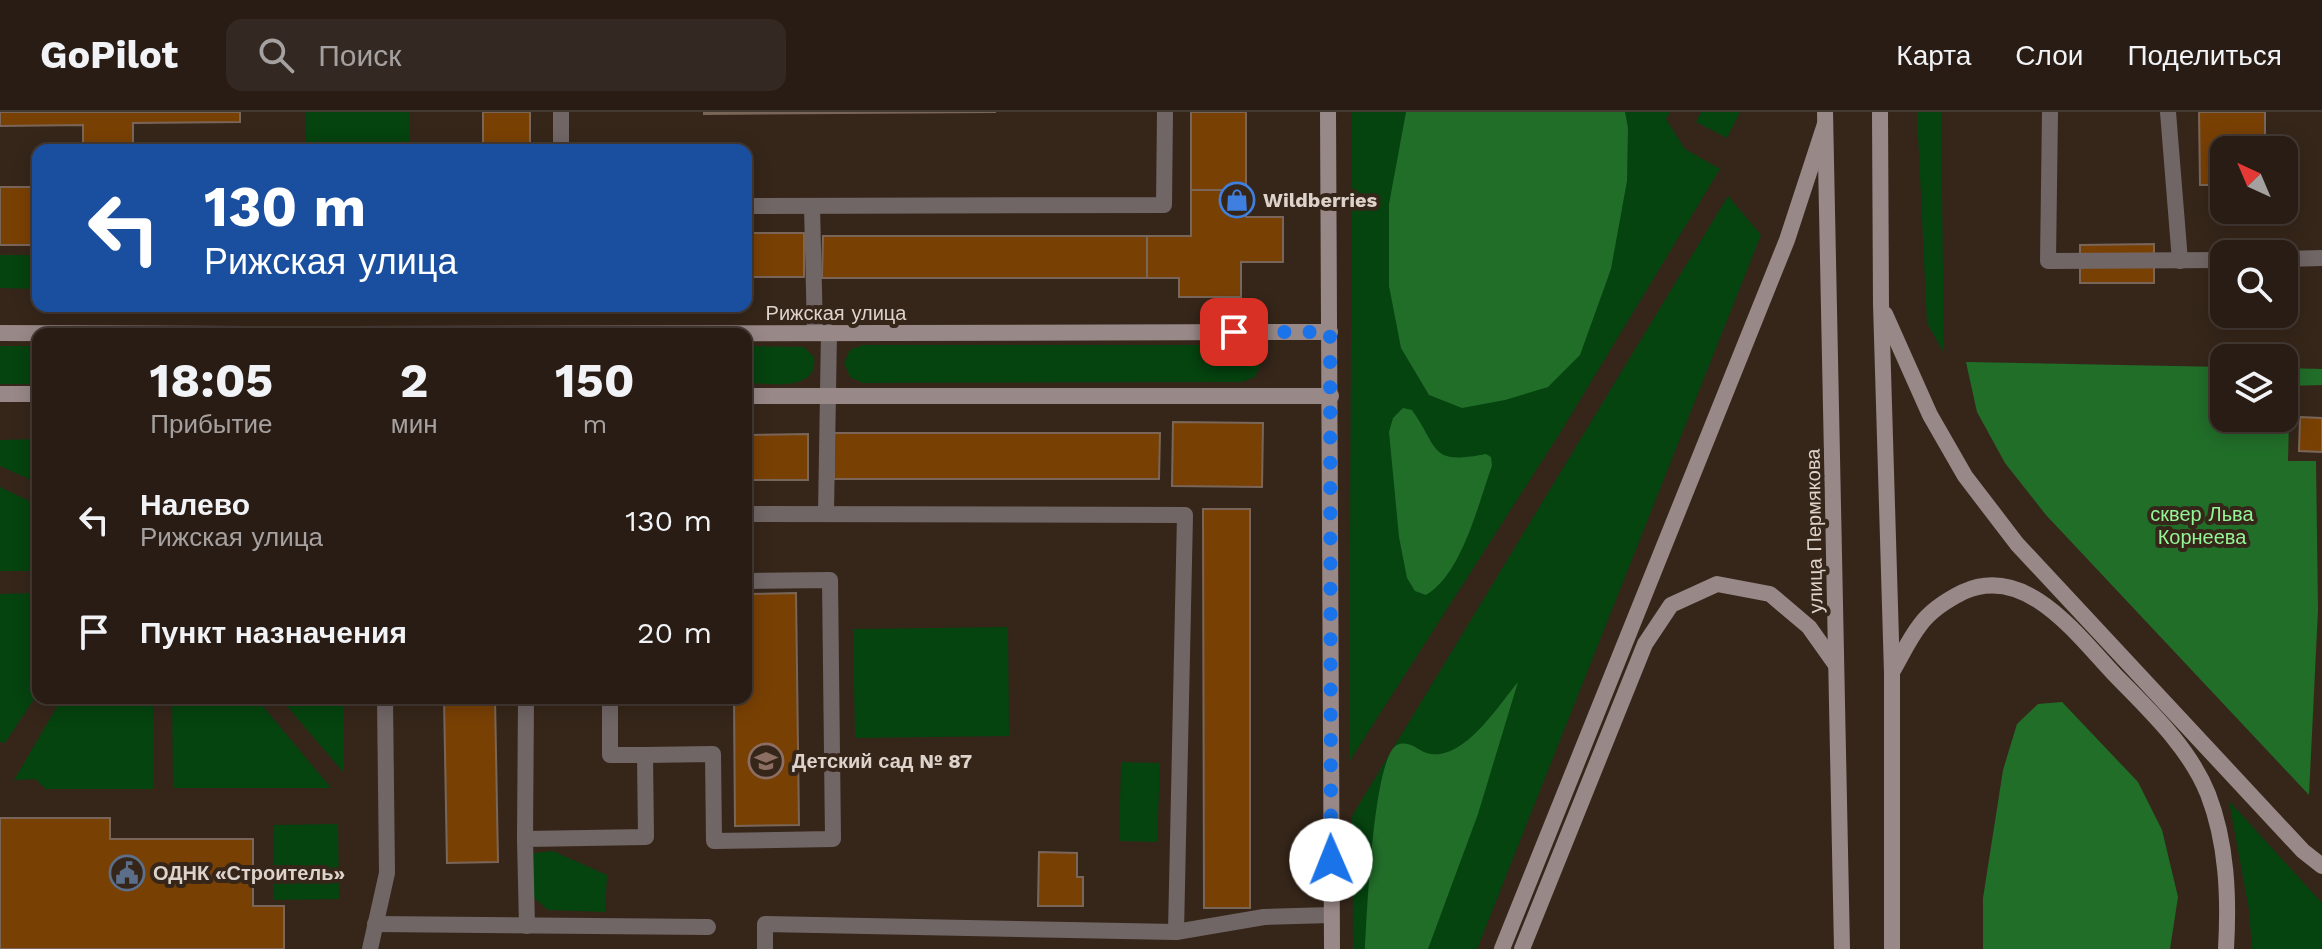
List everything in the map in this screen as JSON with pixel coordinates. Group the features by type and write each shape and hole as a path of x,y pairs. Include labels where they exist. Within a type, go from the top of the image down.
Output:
{"main road":[{"path":"1328,112 1332,949"},
{"path":"1880,112 1881,304 1892,673 1892,949"},
{"path":"1502,949 1787,240 1825,118"},
{"name":"улица Пермякова","path":"1825,118 1842,949"},
{"path":"1881,304 1930,415 1965,476 2017,544 2303,851 2322,866"},
{"name":"Рижская улица","path":"752,332 1330,332"},
{"path":"0,333 32,333"},
{"path":"0,394 32,394"},
{"path":"752,396 1331,396"},
{"path":"1522,949 1645,644 1671,605 1717,584 1770,594 1809,627 1837,667"},
{"path":"1892,673 1921,624 1948,599 1973,587 2001,584 2030,595 2060,617 2148,710 2193,763 2208,795 2221,837 2229,908 2226,949"}],"street":[{"path":"561,112 561,144"},
{"path":"752,206 1164,205 1165,112"},
{"path":"2050,112 2048,261 2210,260"},
{"path":"2168,112 2180,261"},
{"path":"812,206 828,396 826,513"},
{"path":"2298,259 2322,258"},
{"path":"752,514 1185,515 1176,932"},
{"path":"610,704 610,755 713,754 714,841 833,839 830,580 752,581"},
{"path":"370,949 387,873 385,704"},
{"path":"526,704 527,926"},
{"path":"525,839 646,837 645,755"},
{"path":"765,949 765,924 1176,932 1264,917 1331,915"},
{"path":"375,924 708,927"}],"green space":[{"path":"306,112 410,112 409,144 306,144"},
{"path":"1352,112 1670,112 1666,119 1685,149 1720,169 1560,433 1349,762"},
{"path":"1406,112 1625,112 1628,128 1627,181 1611,269 1580,355 1548,387 1505,400 1462,408 1429,395 1401,348 1389,286 1389,204"},
{"path":"1701,112 1740,112 1727,138 1696,122"},
{"path":"1917,112 1941,112 1944,353 1927,323"},
{"path":"1728,196 1761,235 1477,949 1353,949 1352,816"},
{"path":"0,255 32,255 32,289 0,288"},
{"path":"863,345 1242,345 1256,351 1261,364 1255,377 1242,382 863,383 850,377 844,363 850,350"},
{"path":"0,346 32,346 32,384 0,384"},
{"path":"752,346 804,347 814,357 809,376 790,384 752,383"},
{"name":"сквер Льва Корнеева","path":"1966,362 2210,367 2210,432 2289,432 2288,461 2316,461 2318,610 2309,795 2046,515 2005,463 1977,412"},
{"name":"сквер Льва Корнеева","path":"2298,368 2322,369 2322,385 2298,386"},
{"path":"1403,408 1412,410 1438,451 1445,455 1468,457 1486,454 1491,457 1492,466 1459,555 1439,585 1426,595 1415,591 1407,578 1399,537 1389,432 1393,418"},
{"path":"32,439 32,480 0,466 0,440"},
{"path":"0,487 32,502 32,571 0,571"},
{"path":"32,593 32,702 5,743 0,742 0,594"},
{"path":"1008,627 1009,736 855,738 853,629"},
{"path":"1518,682 1478,814 1428,949 1365,949 1377,806 1389,756 1397,745 1402,744 1431,754 1456,748 1480,728"},
{"path":"2062,702 2138,782 2162,830 2178,897 2170,949 1983,949 1983,898 2003,770 2017,724 2038,704"},
{"path":"58,704 153,704 154,789 46,789 35,779 14,780"},
{"path":"172,704 261,704 331,788 173,788"},
{"path":"285,704 344,704 344,773"},
{"path":"1121,762 1160,763 1157,842 1119,841"},
{"path":"2229,801 2322,903 2322,949 2252,949 2249,910"},
{"path":"338,824 339,899 273,900 273,825"},
{"path":"553,851 607,875 605,912 548,910 533,897 534,853"}],"building":[{"path":"0,112 240,112 240,122 133,123 133,144 83,144 83,125 0,126"},
{"path":"483,112 530,112 530,144 483,144"},
{"path":"704,112 996,112 704,114"},
{"path":"1191,112 1246,112 1246,190 1191,190"},
{"path":"2199,112 2265,112 2265,136 2210,136 2210,185 2200,185"},
{"path":"0,187 32,187 32,245 0,245"},
{"path":"1191,190 1246,190 1246,217 1283,217 1283,262 1241,262 1241,297 1179,297 1179,278 1147,278 1147,236 1191,236"},
{"path":"752,233 804,233 804,277 752,277"},
{"path":"823,236 1147,236 1147,278 822,278"},
{"path":"2154,244 2154,283 2080,283 2080,245"},
{"path":"2300,417 2322,418 2322,452 2299,451"},
{"path":"1173,422 1263,423 1262,487 1172,486"},
{"path":"834,433 1160,433 1159,479 834,479"},
{"path":"808,434 808,480 752,480 752,435"},
{"path":"1203,509 1250,509 1250,908 1204,908"},
{"name":"Детский сад № 87","path":"796,593 799,825 735,826 734,704 752,704 752,594"},
{"path":"444,704 495,704 498,862 447,863"},
{"name":"ОДНК «Строитель»","path":"0,818 110,818 110,839 253,839 253,906 284,906 284,949 0,949"},
{"path":"1039,852 1077,853 1077,877 1083,877 1083,906 1038,906"}],"place":[{"name":"Wildberries","path":"1237,200"},
{"name":"Детский сад № 87","path":"766,761"},
{"name":"ОДНК «Строитель»","path":"127,873"}],"route":[{"path":"1234,332 1330,332 1331,860"}]}
